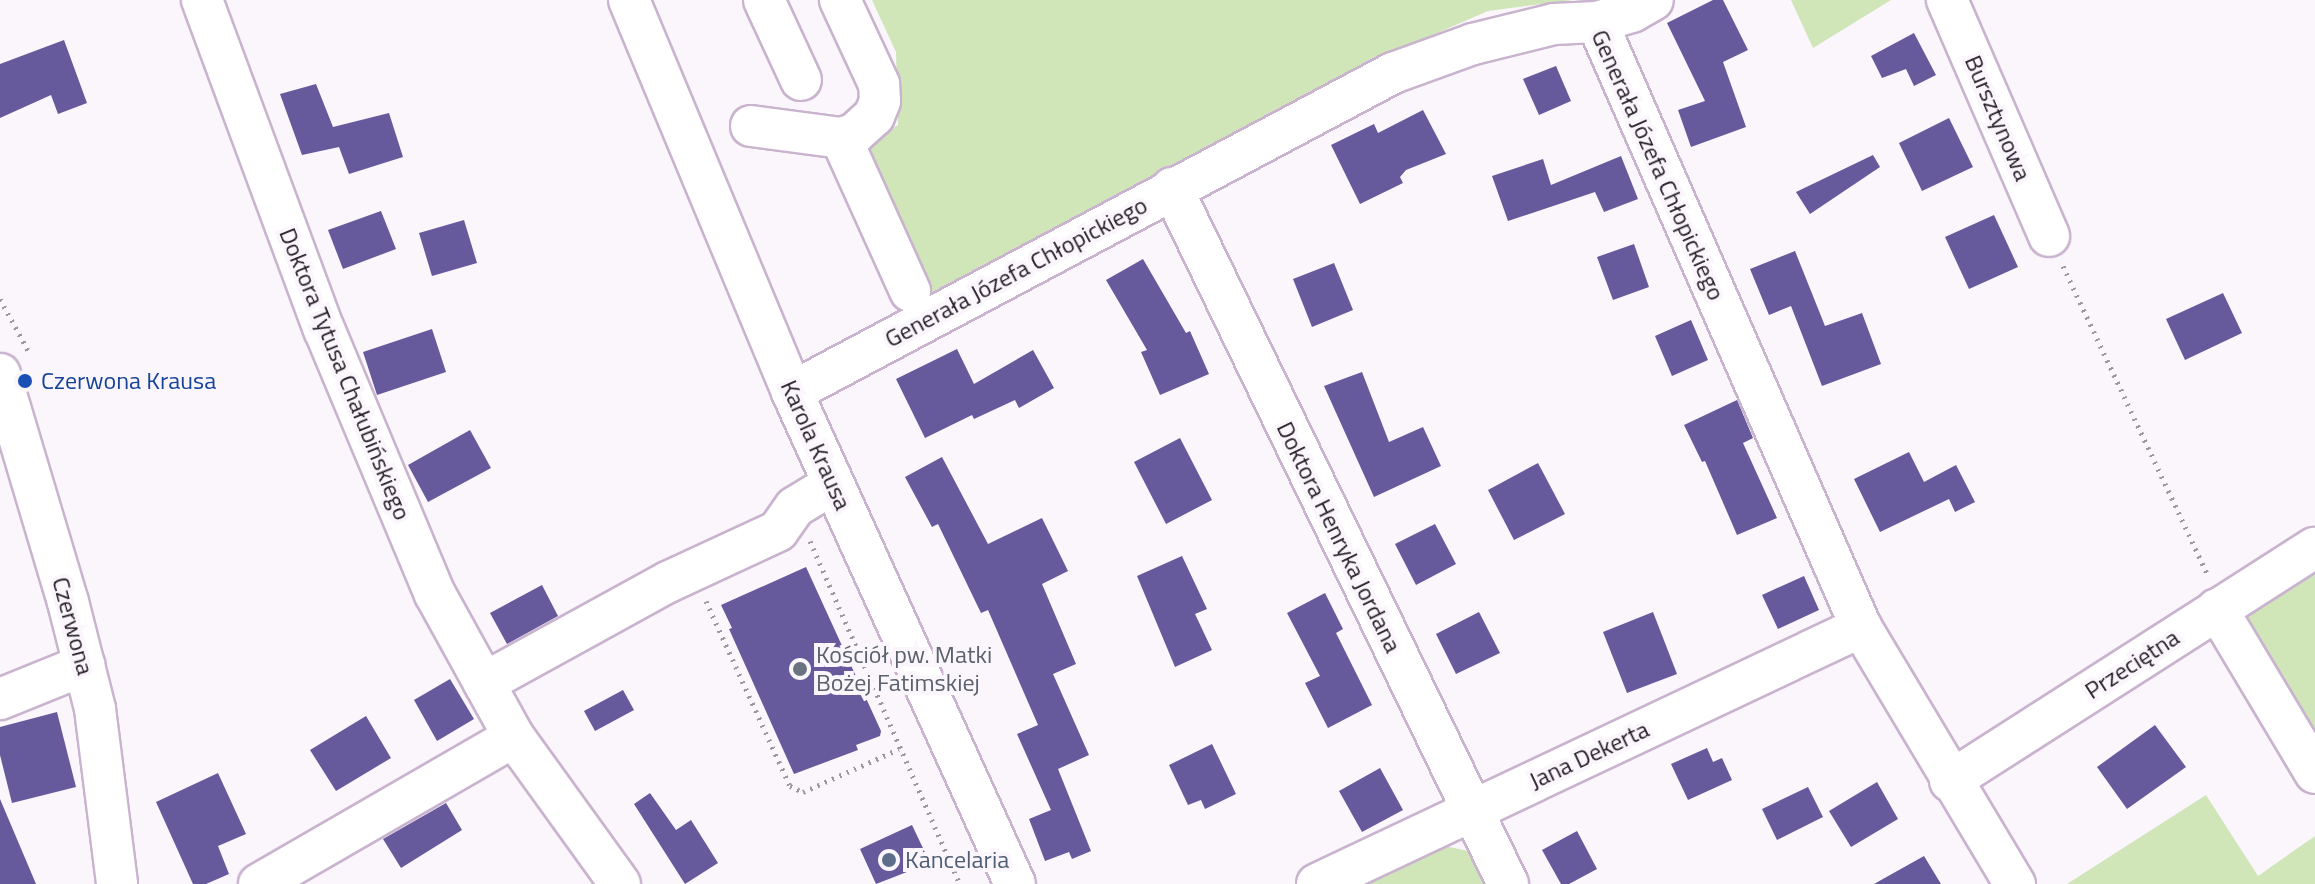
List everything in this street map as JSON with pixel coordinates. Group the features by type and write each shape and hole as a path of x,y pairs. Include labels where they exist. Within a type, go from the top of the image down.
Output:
{"street":[{"name":"Doktora Tytusa Chałubińskiego","path":"202,0 324,329 435,594 514,737 620,884"},
{"path":"764,0 801,80"},
{"path":"751,126 841,138 863,127 874,116 880,101 879,84 840,0"},
{"path":"1597,22 1632,12 1653,0"},
{"name":"Bursztynowa","path":"1947,0 2049,236"},
{"name":"Karola Krausa","path":"634,1 792,392 1015,884"},
{"name":"Generała Józefa Chłopickiego","path":"792,392 1393,73 1473,44 1554,24 1597,22 1861,627 1950,781 2015,884"},
{"path":"841,138 910,291"},
{"name":"Doktora Henryka Jordana","path":"1172,188 1470,811 1508,884"},
{"name":"Czerwona","path":"1,383 84,665 105,776 117,884"},
{"path":"484,683 668,582 778,531 795,507 833,484"},
{"name":"Przeciętna","path":"1950,781 2315,548"},
{"path":"2217,609 2315,773"},
{"name":"Jana Dekerta","path":"1317,884 1861,627"},
{"path":"0,699 84,665"},
{"path":"259,884 514,737"}],"path":[{"path":"2049,236 2215,590 2217,609"},
{"path":"795,507 960,884"},
{"path":"693,573 790,786 803,792 899,749"}],"green space":[{"path":"872,0 1573,0 1488,11 1352,70 919,299 851,150 898,125 896,52"},
{"path":"1791,0 1891,0 1813,48"},
{"path":"2315,561 2315,742 2235,612"},
{"path":"2206,795 2258,876 2315,836 2315,884 2067,884"},
{"path":"1445,846 1468,851 1484,884 1367,884"}],"building":[{"path":"1713,0 1723,0 1748,50 1723,62 1746,127 1691,147 1678,110 1705,101 1667,23"},
{"path":"1914,33 1936,75 1914,86 1906,69 1882,78 1871,56"},
{"path":"64,40 87,103 58,114 51,95 0,118 0,64"},
{"path":"1556,66 1571,101 1539,115 1523,79"},
{"path":"316,84 333,127 389,113 403,157 349,174 339,147 302,155 280,94"},
{"path":"1423,110 1446,154 1406,170 1400,177 1403,183 1360,204 1331,145 1374,124 1378,133"},
{"path":"1949,118 1973,167 1922,191 1899,143"},
{"path":"1873,155 1880,167 1810,214 1796,192"},
{"path":"1621,156 1638,199 1604,212 1595,192 1508,221 1492,176 1543,159 1551,185"},
{"path":"381,211 396,249 343,269 328,230"},
{"path":"1994,215 2018,267 1969,289 1945,237"},
{"path":"464,220 477,263 432,276 419,233"},
{"path":"1634,244 1649,287 1613,300 1597,257"},
{"path":"1795,251 1825,326 1862,313 1881,364 1822,386 1791,306 1769,315 1750,269"},
{"path":"1143,259 1186,333 1190,331 1209,374 1160,395 1141,352 1147,350 1106,280"},
{"path":"1334,263 1353,310 1312,327 1293,279"},
{"path":"2223,293 2242,333 2185,360 2166,319"},
{"path":"1691,320 1708,360 1672,376 1655,336"},
{"path":"432,329 446,372 377,395 363,352"},
{"path":"957,349 974,384 1033,350 1054,388 1019,408 1015,400 974,419 972,415 925,438 896,379"},
{"path":"1362,372 1389,442 1423,427 1441,466 1374,497 1324,386"},
{"path":"1737,400 1753,438 1743,443 1777,518 1737,535 1705,461 1702,462 1684,425"},
{"path":"470,430 491,468 428,502 408,465"},
{"path":"1180,438 1212,500 1166,524 1134,462"},
{"path":"1909,452 1924,482 1956,465 1975,502 1955,512 1949,499 1880,532 1854,479"},
{"path":"942,457 988,544 1042,518 1068,571 1042,584 1076,664 1053,674 1089,755 1058,769 1091,851 1072,859 1069,852 1045,861 1029,819 1051,810 1017,734 1038,725 988,610 981,613 938,524 932,527 905,477"},
{"path":"1538,463 1565,514 1514,540 1488,490"},
{"path":"1435,524 1456,564 1416,585 1395,544"},
{"path":"1182,556 1207,609 1195,614 1212,650 1175,667 1137,576"},
{"name":"Kościół pw. Matki Bożej Fatimskiej","path":"806,567 881,731 880,736 856,745 858,750 794,774 721,605"},
{"path":"1804,576 1819,610 1778,629 1762,595"},
{"path":"542,585 558,616 507,644 490,613"},
{"path":"1325,593 1343,629 1336,633 1372,705 1328,728 1305,683 1320,676 1287,613"},
{"path":"1479,612 1500,653 1456,674 1436,634"},
{"path":"1653,612 1677,674 1627,693 1603,632"},
{"path":"450,679 474,719 437,741 414,700"},
{"path":"623,690 634,710 595,731 584,711"},
{"path":"57,712 76,787 12,803 0,755 0,727"},
{"path":"366,716 391,758 336,791 310,750"},
{"path":"2155,725 2186,767 2127,809 2097,767"},
{"path":"1212,744 1236,794 1205,809 1201,800 1188,805 1169,765"},
{"path":"1707,748 1713,762 1722,758 1732,780 1688,800 1671,764"},
{"path":"1380,768 1403,810 1362,832 1339,791"},
{"path":"218,773 246,834 218,846 229,874 206,884 193,884 156,802"},
{"path":"1877,782 1898,819 1851,847 1829,811"},
{"path":"1808,787 1823,817 1777,840 1762,809"},
{"path":"650,793 676,830 691,820 718,863 685,884 634,804"},
{"path":"0,799 36,884 0,884"},
{"path":"446,803 462,830 401,868 383,839"},
{"path":"912,825 930,863 876,884 860,849"},
{"path":"1577,831 1597,869 1569,884 1561,884 1542,850"},
{"path":"1924,856 1941,884 1874,884"}],"place":[{"name":"Czerwona Krausa","path":"25,381"},
{"name":"Kościół pw. Matki Bożej Fatimskiej","path":"800,669"},
{"name":"Kancelaria","path":"889,860"}]}
